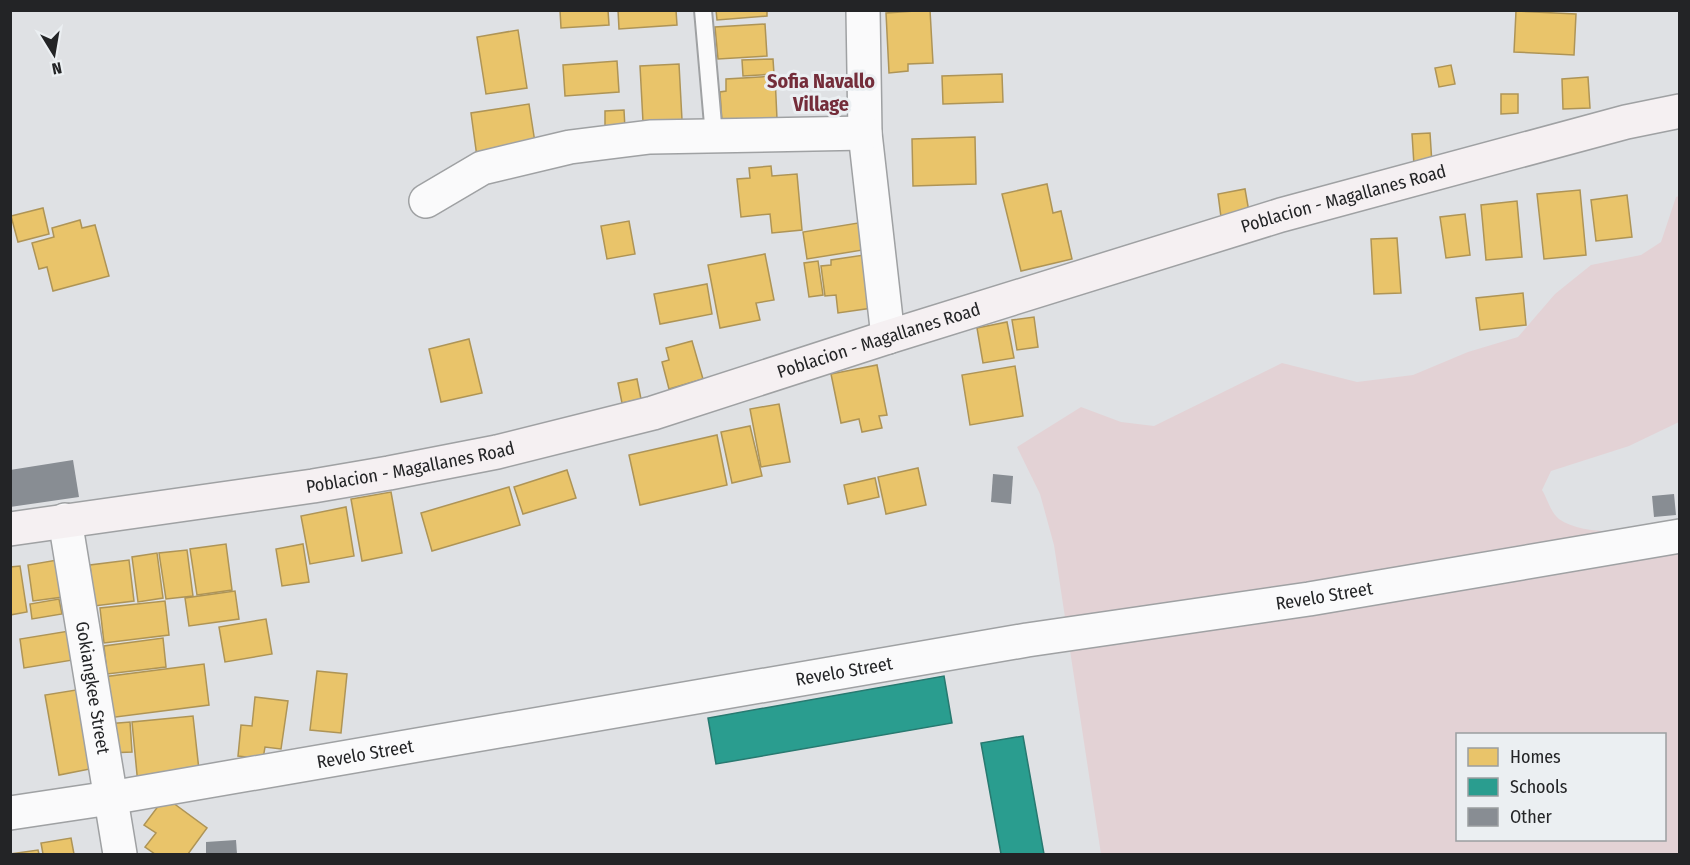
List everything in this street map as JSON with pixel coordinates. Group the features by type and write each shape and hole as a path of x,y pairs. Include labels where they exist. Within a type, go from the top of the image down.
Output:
{"street":[{"path":"863,10 865,133 888,337"},
{"name":"Poblacion - Magallanes Road","path":"10,529 313,486 497,452 653,413 888,337 1281,215 1626,122 1680,111"},
{"path":"426,201 482,168 570,147 650,137 865,133"},
{"name":"Gokiangkee Street","path":"65,520 120,855"},
{"name":"Revelo Street","path":"10,813 110,798 1027,640 1309,599 1680,537"}],"lane":[{"path":"703,10 714,136"}],"shaded area":[{"path":"1679,196 1679,422 1629,446 1551,471 1542,490 1551,509 1559,519 1584,529 1634,531 1679,525 1679,854 1101,854 1054,545 1040,494 1017,447 1081,407 1121,422 1154,426 1282,363 1357,382 1413,375 1468,352 1518,337 1555,294 1591,265 1641,255 1661,242 1676,197"}],"building: Homes":[{"path":"560,10 608,10 609,25 561,28"},
{"path":"618,10 676,10 677,25 619,29"},
{"path":"716,10 767,10 767,16 717,20"},
{"path":"930,10 933,63 908,64 908,71 889,73 886,13"},
{"path":"1516,11 1576,14 1574,55 1514,52"},
{"path":"765,24 767,56 718,59 715,27"},
{"path":"518,30 527,88 486,94 477,37"},
{"path":"773,59 774,74 743,76 742,60"},
{"path":"617,61 619,92 565,96 563,65"},
{"path":"679,64 682,120 643,122 640,66"},
{"path":"1451,65 1455,84 1439,87 1435,68"},
{"path":"1002,74 1003,102 943,104 942,76"},
{"path":"775,76 777,119 722,122 720,92 726,91 726,79"},
{"path":"1588,77 1590,108 1563,109 1562,79"},
{"path":"1501,94 1518,94 1518,113 1501,114"},
{"path":"529,104 536,149 477,157 471,113"},
{"path":"624,110 625,129 605,130 605,111"},
{"path":"1430,133 1432,164 1414,165 1412,134"},
{"path":"975,137 976,184 913,186 912,139"},
{"path":"771,166 772,176 797,174 802,230 772,233 770,214 741,217 737,179 750,178 749,168"},
{"path":"1047,184 1053,213 1061,211 1072,259 1021,271 1002,194"},
{"path":"1245,189 1249,212 1221,217 1218,194"},
{"path":"1580,190 1586,255 1544,259 1537,194"},
{"path":"1627,195 1632,237 1596,241 1591,200"},
{"path":"1517,201 1522,257 1486,260 1481,205"},
{"path":"43,208 49,234 18,242 11,216"},
{"path":"1465,214 1470,255 1446,258 1440,217"},
{"path":"80,220 82,228 95,225 109,276 53,291 47,267 39,269 32,243 54,237 52,228"},
{"path":"629,221 635,254 607,259 601,226"},
{"path":"864,222 869,249 807,259 803,232"},
{"path":"1397,238 1401,293 1374,294 1371,239"},
{"path":"765,254 774,300 756,303 760,320 720,328 708,265"},
{"path":"864,255 872,308 838,313 836,295 825,296 821,266 831,265 831,260"},
{"path":"818,261 823,295 809,297 804,263"},
{"path":"707,284 712,314 660,324 654,294"},
{"path":"1523,293 1526,325 1480,330 1476,298"},
{"path":"1034,317 1038,347 1017,350 1012,320"},
{"path":"1007,322 1014,358 983,363 977,328"},
{"path":"469,339 482,393 441,402 429,349"},
{"path":"692,341 703,379 669,389 662,362 669,360 666,348"},
{"path":"877,365 887,415 879,416 882,428 862,432 859,419 841,423 831,374"},
{"path":"1015,366 1023,416 970,425 962,375"},
{"path":"637,379 641,399 622,403 618,383"},
{"path":"779,404 790,462 761,467 750,409"},
{"path":"750,426 762,476 732,483 721,432"},
{"path":"717,435 727,485 640,505 629,455"},
{"path":"918,468 926,505 886,514 878,477"},
{"path":"567,470 576,498 523,514 514,487"},
{"path":"875,478 879,497 848,504 844,485"},
{"path":"509,487 520,525 432,551 421,513"},
{"path":"391,492 402,553 362,561 351,499"},
{"path":"346,507 354,556 310,564 301,516"},
{"path":"226,544 232,590 197,595 190,549"},
{"path":"303,544 309,582 282,586 276,549"},
{"path":"187,550 193,596 166,599 159,553"},
{"path":"157,553 163,598 138,602 132,557"},
{"path":"57,560 63,597 33,601 28,565"},
{"path":"129,560 134,601 94,606 90,565"},
{"path":"20,566 27,612 10,615 10,567"},
{"path":"235,591 239,619 189,626 185,598"},
{"path":"59,599 62,614 32,619 30,604"},
{"path":"165,601 169,635 104,643 100,608"},
{"path":"266,619 272,654 225,662 219,627"},
{"path":"69,631 73,660 24,668 20,639"},
{"path":"163,638 166,667 107,674 104,646"},
{"path":"204,664 209,705 108,718 103,677"},
{"path":"317,671 347,674 341,733 310,730"},
{"path":"82,689 95,768 59,775 45,695"},
{"path":"255,697 288,701 281,749 265,747 263,759 238,756 241,725 252,726"},
{"path":"193,716 200,779 138,785 132,722"},
{"path":"130,722 132,752 108,753 106,724"},
{"path":"165,797 207,828 188,854 155,854 145,847 156,833 144,825"},
{"path":"71,838 74,854 43,854 41,843"},
{"path":"38,850 39,854 10,854"}],"building: Schools":[{"path":"944,676 952,723 716,764 708,718"},
{"path":"1023,736 1044,854 1001,854 981,743"}],"building: Other":[{"path":"73,460 79,497 10,507 10,470"},
{"path":"993,474 1013,476 1011,504 991,502"},
{"path":"1674,494 1676,515 1654,517 1652,496"},
{"path":"236,840 237,854 206,854 206,842"}],"district":[{"name":"Sofia Navallo Village","path":"821,92"}]}
